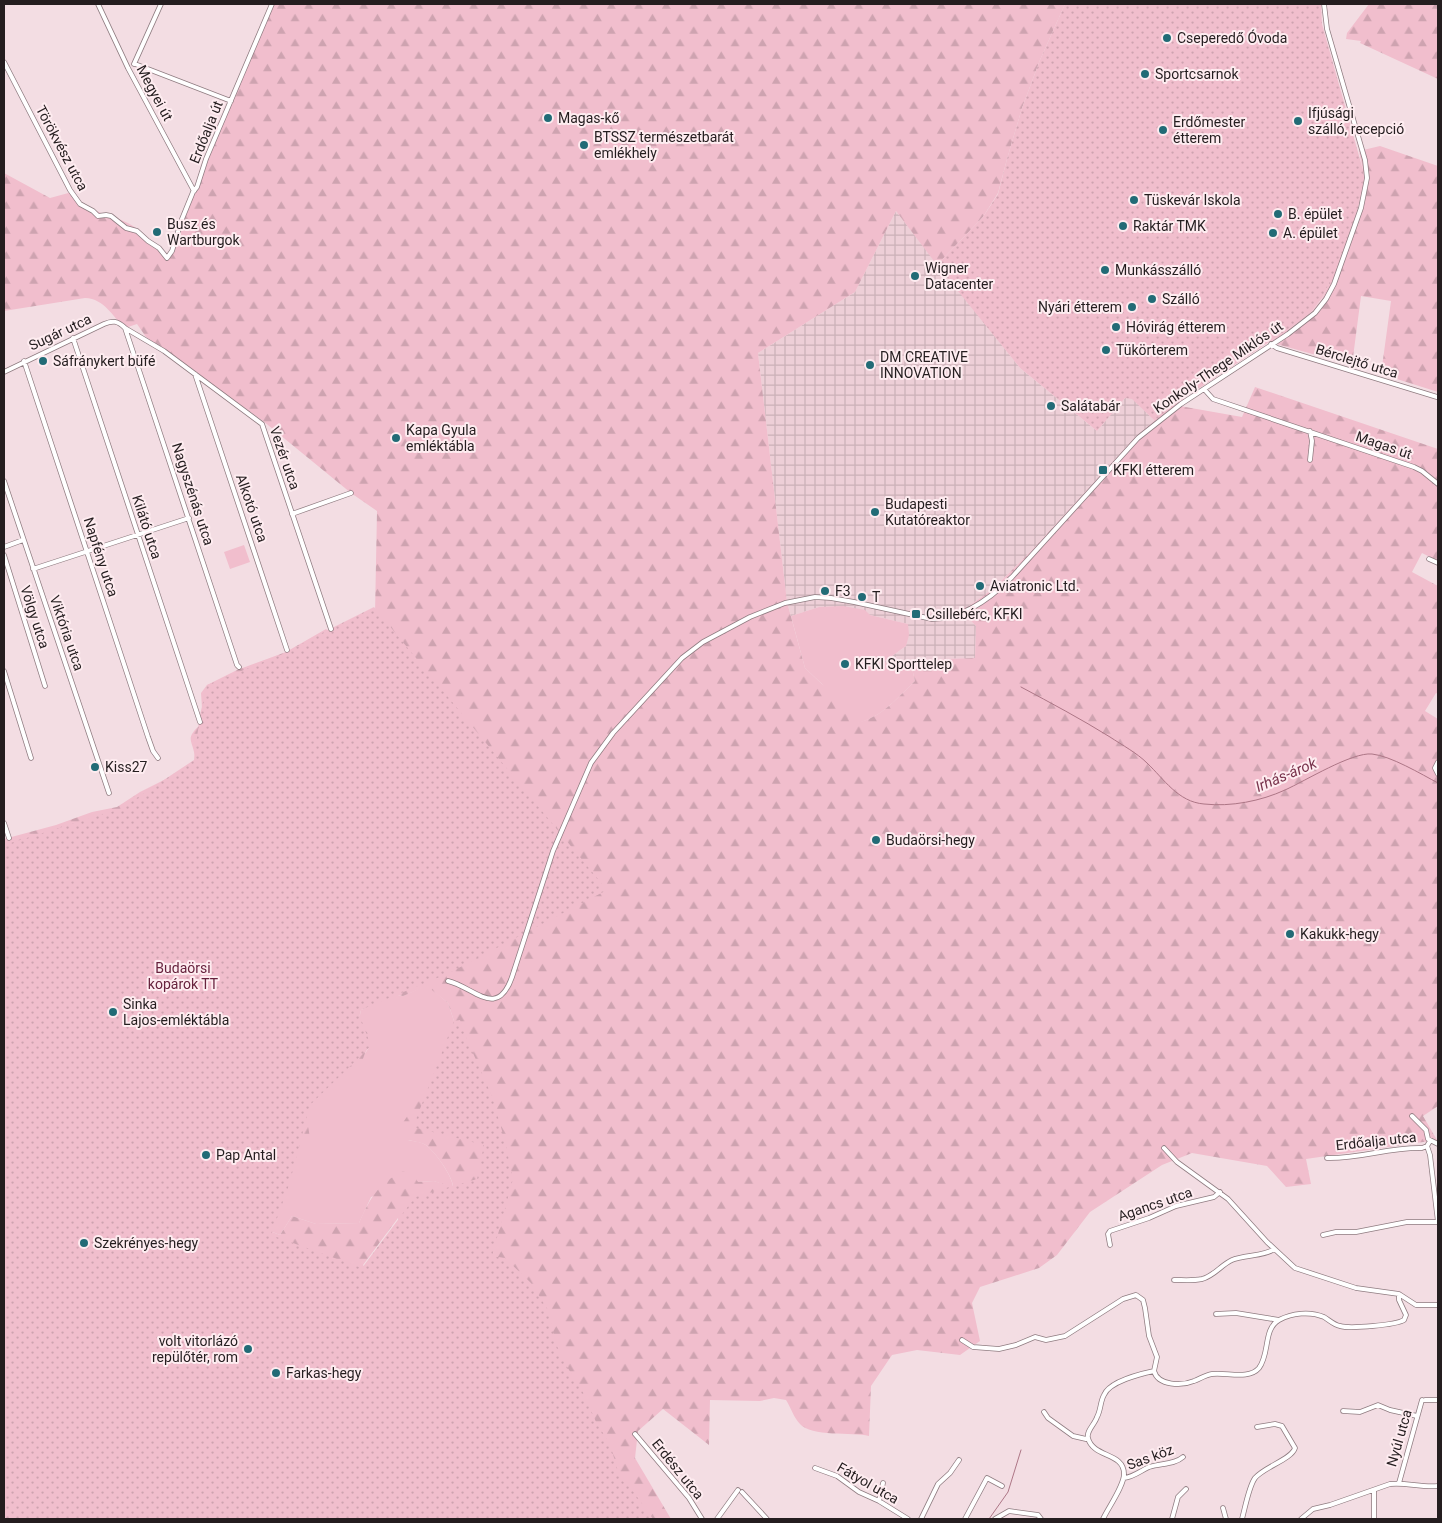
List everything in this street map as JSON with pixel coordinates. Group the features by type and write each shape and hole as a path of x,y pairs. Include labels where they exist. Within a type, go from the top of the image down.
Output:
{"street":[{"name":"Megyei út","path":"98,4 128,68 163,131 190,188 194,191"},
{"path":"128,68 135,64 161,4"},
{"name":"Erdőalja út","path":"167,258 197,187 206,159 272,4"},
{"name":"Konkoly-Thege Miklós út","path":"448,980 462,985 476,996 489,1000 504,993 512,977 552,851 585,776 598,753 620,726 682,658 703,642 742,621 784,603 815,598 831,598 932,619 943,618 974,608 993,595 1012,577 1138,438 1170,412 1307,320 1326,299 1334,284 1358,219 1366,189 1366,169 1327,29 1324,4"},
{"name":"Törökvész utca","path":"4,62 70,190 80,204 98,216 111,216 125,227 137,231 160,249 167,258"},
{"path":"135,64 231,101"},
{"name":"Sugár utca","path":"5,371 112,321 120,323 125,328"},
{"name":"Vezér utca","path":"125,328 151,342 262,424 331,629"},
{"name":"Nagyszénás utca","path":"125,328 236,664 239,667"},
{"name":"Kilátó utca","path":"73,338 200,722"},
{"name":"Bérclejtő utca","path":"1271,344 1276,348 1437,397"},
{"name":"Napfény utca","path":"24,362 151,746 158,758"},
{"path":"4,366 5,371"},
{"name":"Alkotó utca","path":"195,374 287,650"},
{"name":"Magas út","path":"1204,389 1213,399 1414,467 1438,484"},
{"path":"1310,431 1312,438 1310,460"},
{"path":"1312,438 1318,434"},
{"name":"Viktória utca","path":"4,481 109,793"},
{"path":"292,514 351,493"},
{"path":"33,569 189,518"},
{"path":"4,547 23,540"},
{"name":"Völgy utca","path":"4,555 45,686"},
{"path":"1429,558 1438,563"},
{"path":"4,671 31,758"},
{"path":"1438,762 1435,768 1438,773"},
{"path":"4,823 9,838"},
{"path":"1412,1116 1426,1130 1430,1140 1438,1143"},
{"path":"1323,1235 1336,1232 1356,1232 1407,1222 1438,1222 1430,1155 1427,1146 1430,1140"},
{"name":"Erdőalja utca","path":"1328,1158 1348,1158 1391,1149 1422,1148 1427,1146"},
{"path":"1164,1148 1177,1162 1234,1204 1274,1249 1292,1266 1303,1272 1357,1288 1399,1294 1416,1305 1438,1305"},
{"name":"Agancs utca","path":"1110,1245 1108,1234 1110,1231 1149,1218 1176,1206 1214,1197 1220,1192"},
{"path":"1174,1280 1202,1279 1210,1276 1222,1265 1232,1260 1248,1255 1269,1252 1274,1249"},
{"path":"1216,1314 1236,1313 1279,1320 1297,1314 1308,1314 1320,1316 1337,1325 1348,1328 1398,1323 1404,1320 1406,1315 1399,1300 1399,1294"},
{"path":"962,1340 973,1347 1000,1348 1016,1345 1035,1337 1046,1340 1066,1336 1124,1299 1136,1295 1143,1300 1145,1308 1149,1336 1157,1357 1154,1372 1156,1376 1159,1380 1172,1383 1191,1382 1214,1374 1250,1374 1258,1369 1263,1362 1270,1332 1279,1320"},
{"path":"1103,1519 1124,1478 1123,1469 1119,1461 1098,1452 1088,1438 1090,1429 1097,1418 1104,1395 1112,1384 1154,1372"},
{"name":"Nyúl utca","path":"1399,1483 1424,1400 1438,1400"},
{"path":"1343,1411 1360,1412 1378,1405 1390,1410 1418,1416"},
{"path":"1044,1412 1048,1418 1073,1436 1088,1438"},
{"path":"1242,1519 1253,1480 1265,1469 1289,1455 1295,1448 1282,1426 1275,1424 1257,1428"},
{"name":"Erdész utca","path":"635,1434 689,1498 702,1519"},
{"name":"Sas köz","path":"1124,1478 1148,1468 1173,1463 1183,1457"},
{"path":"921,1519 938,1484 950,1473 959,1460"},
{"name":"Fátyol utca","path":"815,1468 837,1476 859,1492 879,1501 908,1519"},
{"path":"965,1519 987,1478 1002,1486"},
{"path":"879,1501 883,1483"},
{"path":"1301,1519 1309,1511 1374,1491 1390,1484 1438,1486"},
{"path":"1172,1519 1178,1498 1186,1489"},
{"path":"717,1519 740,1491 767,1519"},
{"path":"1374,1491 1374,1519"},
{"path":"1223,1508 1226,1519"},
{"path":"994,1519 1009,1511 1025,1512 1040,1518"}],"shaded area":[{"path":"896,211 1020,368 1097,431 1125,398 1132,398 1155,421 1136,436 1034,548 994,588 969,606 961,609 976,626 975,658 910,660 886,666 885,661 906,646 908,624 870,615 819,607 791,616 787,602 758,353 855,292"}],"green space":[{"path":"272,4 1065,4 1040,60 1022,108 998,193 983,217 937,265 896,211 855,292 758,353 787,602 805,668 844,705 850,724 861,722 878,714 915,681 910,660 975,658 976,626 960,609 969,606 994,588 1034,548 1136,436 1174,405 1242,417 1255,387 1438,449 1438,561 1422,553 1412,572 1438,586 1438,694 1436,693 1425,711 1438,719 1438,1106 1423,1116 1437,1140 1306,1159 1311,1184 1286,1187 1267,1166 1192,1153 1162,1165 1090,1212 1057,1255 1039,1268 980,1287 972,1303 980,1341 960,1355 917,1350 892,1355 871,1386 869,1436 813,1431 805,1428 796,1419 786,1400 774,1398 760,1401 710,1400 709,1445 663,1409 638,1431 635,1458 671,1519 462,1519 4,1383 4,839 56,825 92,812 117,807 140,792 190,767 195,760 191,737 203,722 201,693 207,685 237,670 286,652 326,629 332,633 375,614 377,511 351,493 263,421 146,337 137,324 125,328 98,301 85,298 4,311 4,173 50,198 72,192 85,205 133,226 167,257","holes":["427,986 448,1003 458,1033 441,1066 402,1124 403,1132 408,1140 424,1144 432,1151 447,1170 453,1187 434,1181 418,1182 414,1176 403,1171 387,1181 376,1192 359,1223 316,1224 292,1216 280,1235 270,1231 293,1154 308,1151 311,1144 306,1114 314,1088 339,1068 362,1063 368,1048 369,1037 367,1032 362,1029 359,1018 361,1010 392,994 403,996","398,1218 400,1232 394,1306 363,1265"]},
{"path":"1065,4 1321,4 1322,24 1363,170 1363,184 1351,231 1322,298 1308,316 1195,391 1190,391 1184,395 1185,398 1155,421 1132,399 1125,398 1097,431 1020,368 937,265 983,217 998,194 1022,108 1040,60"},
{"path":"1369,4 1438,4 1438,79 1360,43 1361,41 1346,39 1347,33"},
{"path":"1380,146 1438,166 1438,392 1381,374 1391,301 1361,296 1352,365 1269,342 1308,316 1322,299 1359,207 1363,170 1359,151"},
{"path":"244,545 250,562 230,569 224,552"},
{"name":"KFKI Sporttelep","path":"843,606 865,610 870,615 908,624 909,635 906,646 885,661 887,666 910,660 915,681 886,709 869,719 849,725 822,684 805,668 791,616 819,607"},
{"name":"Budaörsi kopárok TT","path":"374,607 607,890 449,973 358,1011 371,1046 310,1105 289,1185 271,1235 362,1268 415,1197 477,1179 484,1145 413,1127 454,1021 460,1020 492,1096 505,1141 513,1179 492,1256 505,1258 531,1283 548,1310 556,1344 566,1365 584,1394 596,1422 610,1444 619,1475 653,1519 4,1519 4,845 120,809 194,760 200,715 207,685 290,651"},
{"path":"427,985 448,1003 458,1033 408,1140 424,1144 432,1151 447,1171 453,1188 434,1181 418,1182 371,1197 359,1223 316,1224 292,1216 280,1235 270,1231 314,1088 364,1055 370,1046 363,1033 360,1020 361,1010 392,994 403,996"}],"waterway":[{"name":"Irhás-árok","path":"1021,687 1129,749 1143,759 1172,789 1195,802 1225,805 1266,797 1285,790 1341,762 1372,754 1388,758 1438,783"},
{"path":"989,1519 1008,1492 1021,1450"}],"place":[{"name":"Cseperedő Óvoda","path":"1167,38"},
{"name":"Sportcsarnok","path":"1145,74"},
{"name":"Magas-kő","path":"548,118"},
{"name":"Ifjúsági szálló, recepció","path":"1298,121"},
{"name":"Erdőmester étterem","path":"1163,130"},
{"name":"BTSSZ természetbarát emlékhely","path":"584,145"},
{"name":"Tüskevár Iskola","path":"1134,200"},
{"name":"B. épület","path":"1278,214"},
{"name":"Raktár TMK","path":"1123,226"},
{"name":"Busz és Wartburgok","path":"157,232"},
{"name":"A. épület","path":"1273,233"},
{"name":"Munkásszálló","path":"1105,270"},
{"name":"Wigner Datacenter","path":"915,276"},
{"name":"Szálló","path":"1152,299"},
{"name":"Nyári étterem","path":"1132,307"},
{"name":"Hóvirág étterem","path":"1116,327"},
{"name":"Tükörterem","path":"1106,350"},
{"name":"Sáfránykert büfé","path":"43,361"},
{"name":"DM CREATIVE INNOVATION","path":"870,365"},
{"name":"Salátabár","path":"1051,406"},
{"name":"Kapa Gyula emléktábla","path":"396,438"},
{"name":"KFKI étterem","path":"1103,470"},
{"name":"Budapesti Kutatóreaktor","path":"875,512"},
{"name":"Aviatronic Ltd.","path":"980,586"},
{"name":"F3","path":"825,591"},
{"name":"T","path":"862,597"},
{"name":"Csillebérc, KFKI","path":"916,614"},
{"name":"KFKI Sporttelep","path":"845,664"},
{"name":"Kiss27","path":"95,767"},
{"name":"Budaörsi-hegy","path":"876,840"},
{"name":"Kakukk-hegy","path":"1290,934"},
{"name":"Sinka Lajos-emléktábla","path":"113,1012"},
{"name":"Pap Antal","path":"206,1155"},
{"name":"Szekrényes-hegy","path":"84,1243"},
{"name":"volt vitorlázó repülőtér, rom","path":"248,1349"},
{"name":"Farkas-hegy","path":"276,1373"}]}
